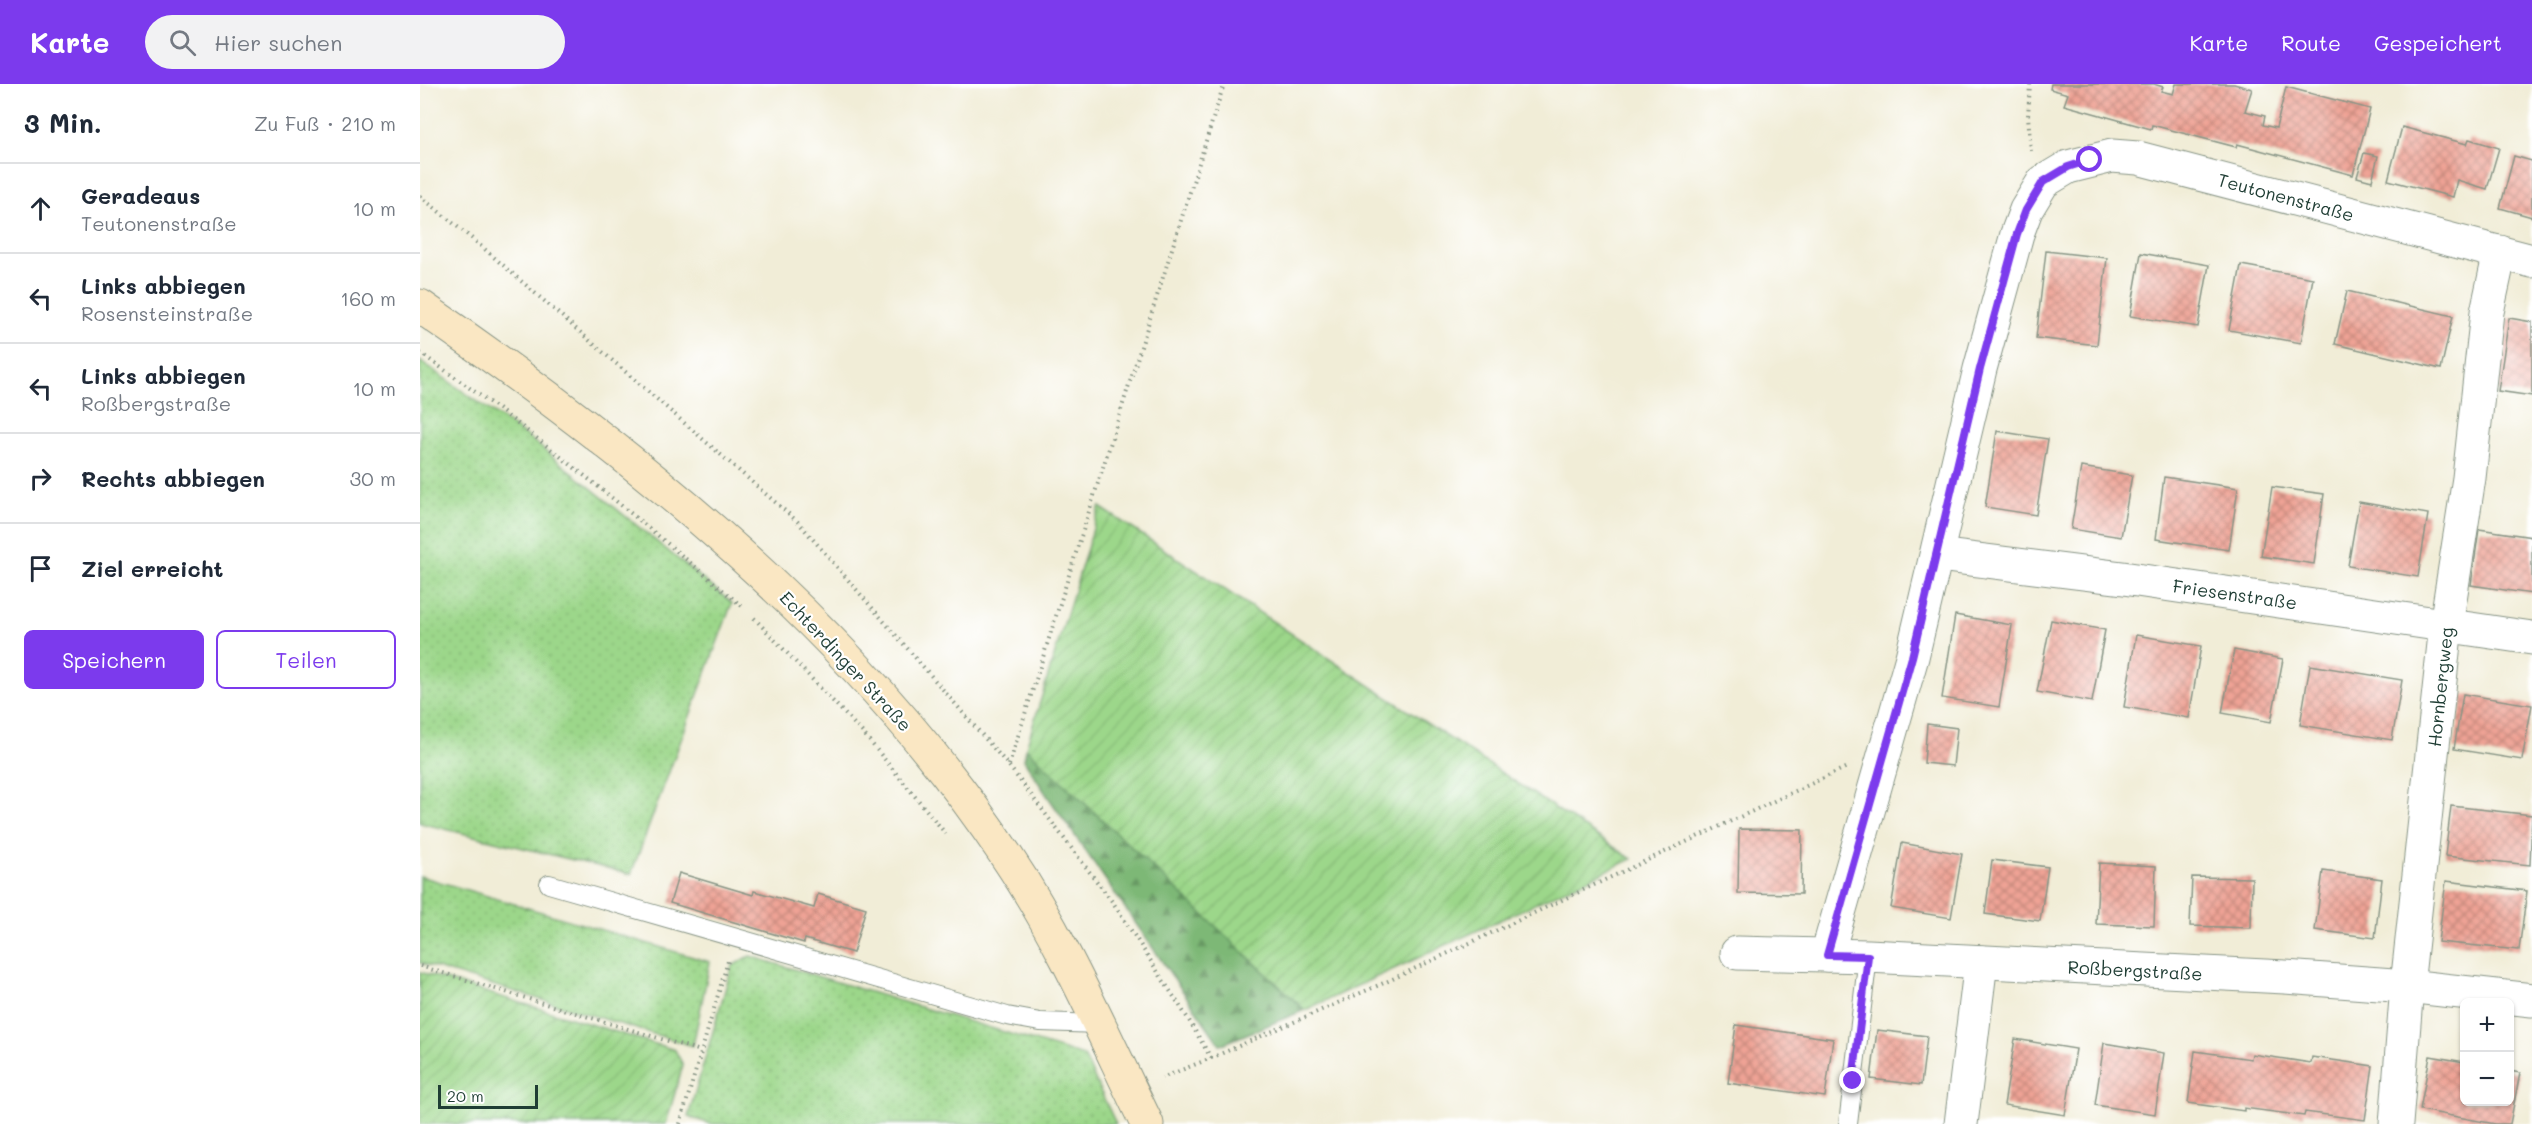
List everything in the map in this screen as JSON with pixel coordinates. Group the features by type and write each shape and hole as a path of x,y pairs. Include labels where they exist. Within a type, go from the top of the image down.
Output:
{"main road":[{"name":"Echterdinger Straße","path":"420,306 496,359 698,516 772,583 873,687 934,756 1008,858 1040,910 1147,1124"}],"street":[{"name":"Teutonenstraße","path":"2043,182 2068,167 2090,160 2112,156 2138,158 2532,261"},
{"path":"1827,955 1912,657 1938,555 1980,369 2017,234 2026,210 2043,182"},
{"name":"Hornbergweg","path":"2396,1124 2407,986 2446,625 2469,478 2487,312 2500,252"},
{"name":"Friesenstraße","path":"1938,555 2123,578 2532,638"},
{"name":"Roßbergstraße","path":"1737,953 1868,956 2285,977 2407,986 2532,1000"},
{"path":"1961,1124 1981,962"}],"lane":[{"path":"549,884 1007,1016 1040,1022 1099,1024"},
{"path":"1848,1124 1868,956"}],"path":[{"path":"1009,766 1224,84"},
{"path":"2030,84 2029,145 2043,182"},
{"path":"420,196 481,246 798,522 1009,766 1114,904 1210,1058"},
{"path":"420,353 478,393 623,505 749,612 862,733 947,836"},
{"path":"1131,1091 1386,982 1833,772 1882,757"},
{"path":"420,966 701,1051"},
{"path":"680,1124 727,967"}],"green space":[{"path":"420,361 532,440 732,603 631,874 420,823"},
{"path":"1100,506 1632,859 1305,1010 1026,748"},
{"path":"1026,748 1305,1010 1220,1045 1046,794 1024,760"},
{"path":"420,876 710,962 693,1046 420,963"},
{"path":"750,956 1084,1056 1116,1124 711,1124 688,1117 732,966"},
{"path":"420,972 675,1050 683,1065 666,1124 420,1124"}],"building":[{"path":"2051,84 2154,84 2163,87 2161,91 2173,94 2176,84 2234,84 2252,89 2245,111 2265,116 2263,125 2276,128 2286,87 2370,109 2353,175 2237,144 2236,147 2152,125 2151,129 2064,105 2068,94 2050,89"},
{"path":"2402,127 2467,144 2469,139 2499,148 2487,189 2457,180 2453,197 2388,180"},
{"path":"2364,153 2378,156 2372,181 2357,177"},
{"path":"2514,156 2532,161 2532,217 2500,208"},
{"path":"2046,251 2107,258 2097,345 2036,338"},
{"path":"2141,253 2209,265 2198,327 2130,316"},
{"path":"2241,265 2313,278 2301,343 2229,330"},
{"path":"2347,291 2453,316 2441,369 2335,344"},
{"path":"2509,318 2532,322 2532,396 2498,391"},
{"path":"1997,431 2048,439 2036,515 1985,507"},
{"path":"2081,467 2132,475 2121,537 2071,529"},
{"path":"2164,477 2238,488 2229,550 2156,539"},
{"path":"2272,487 2324,494 2314,564 2261,556"},
{"path":"2359,502 2428,514 2418,577 2348,566"},
{"path":"2479,529 2532,537 2532,594 2471,585"},
{"path":"1955,615 2012,625 1999,707 1942,698"},
{"path":"2051,620 2105,630 2092,702 2037,692"},
{"path":"2136,635 2201,646 2189,718 2124,707"},
{"path":"2234,650 2283,659 2271,722 2222,713"},
{"path":"2310,665 2402,680 2392,740 2300,725"},
{"path":"2463,694 2532,705 2522,760 2454,749"},
{"path":"1927,724 1957,728 1953,766 1924,763"},
{"path":"2451,806 2532,815 2530,865 2445,856"},
{"path":"1739,829 1802,830 1801,894 1738,893"},
{"path":"1902,843 1962,854 1951,918 1891,908"},
{"path":"1992,860 2048,867 2040,921 1985,914"},
{"path":"2099,863 2156,866 2154,926 2096,924"},
{"path":"2323,871 2382,879 2375,938 2315,930"},
{"path":"679,873 753,895 754,891 814,908 818,894 866,908 853,953 805,939 804,943 670,903"},
{"path":"2192,877 2252,878 2251,928 2190,926"},
{"path":"2446,881 2527,891 2519,950 2438,942"},
{"path":"1736,1025 1833,1039 1825,1097 1728,1083"},
{"path":"1877,1030 1927,1036 1921,1085 1871,1079"},
{"path":"2015,1039 2076,1049 2065,1115 2004,1105"},
{"path":"2104,1043 2164,1053 2155,1114 2095,1105"},
{"path":"2195,1051 2251,1059 2252,1054 2311,1063 2312,1057 2373,1066 2365,1120 2305,1112 2304,1116 2244,1108 2244,1111 2188,1103"},
{"path":"2430,1056 2460,1061 2460,1106 2514,1106 2510,1124 2495,1124 2420,1110"},
{"path":"2514,1072 2520,1073 2514,1104"}],"route":[{"path":"1853,1081 1868,956 1827,955 1912,657 1938,555 1980,369 2017,234 2026,210 2043,182 2068,167 2090,160"}]}
